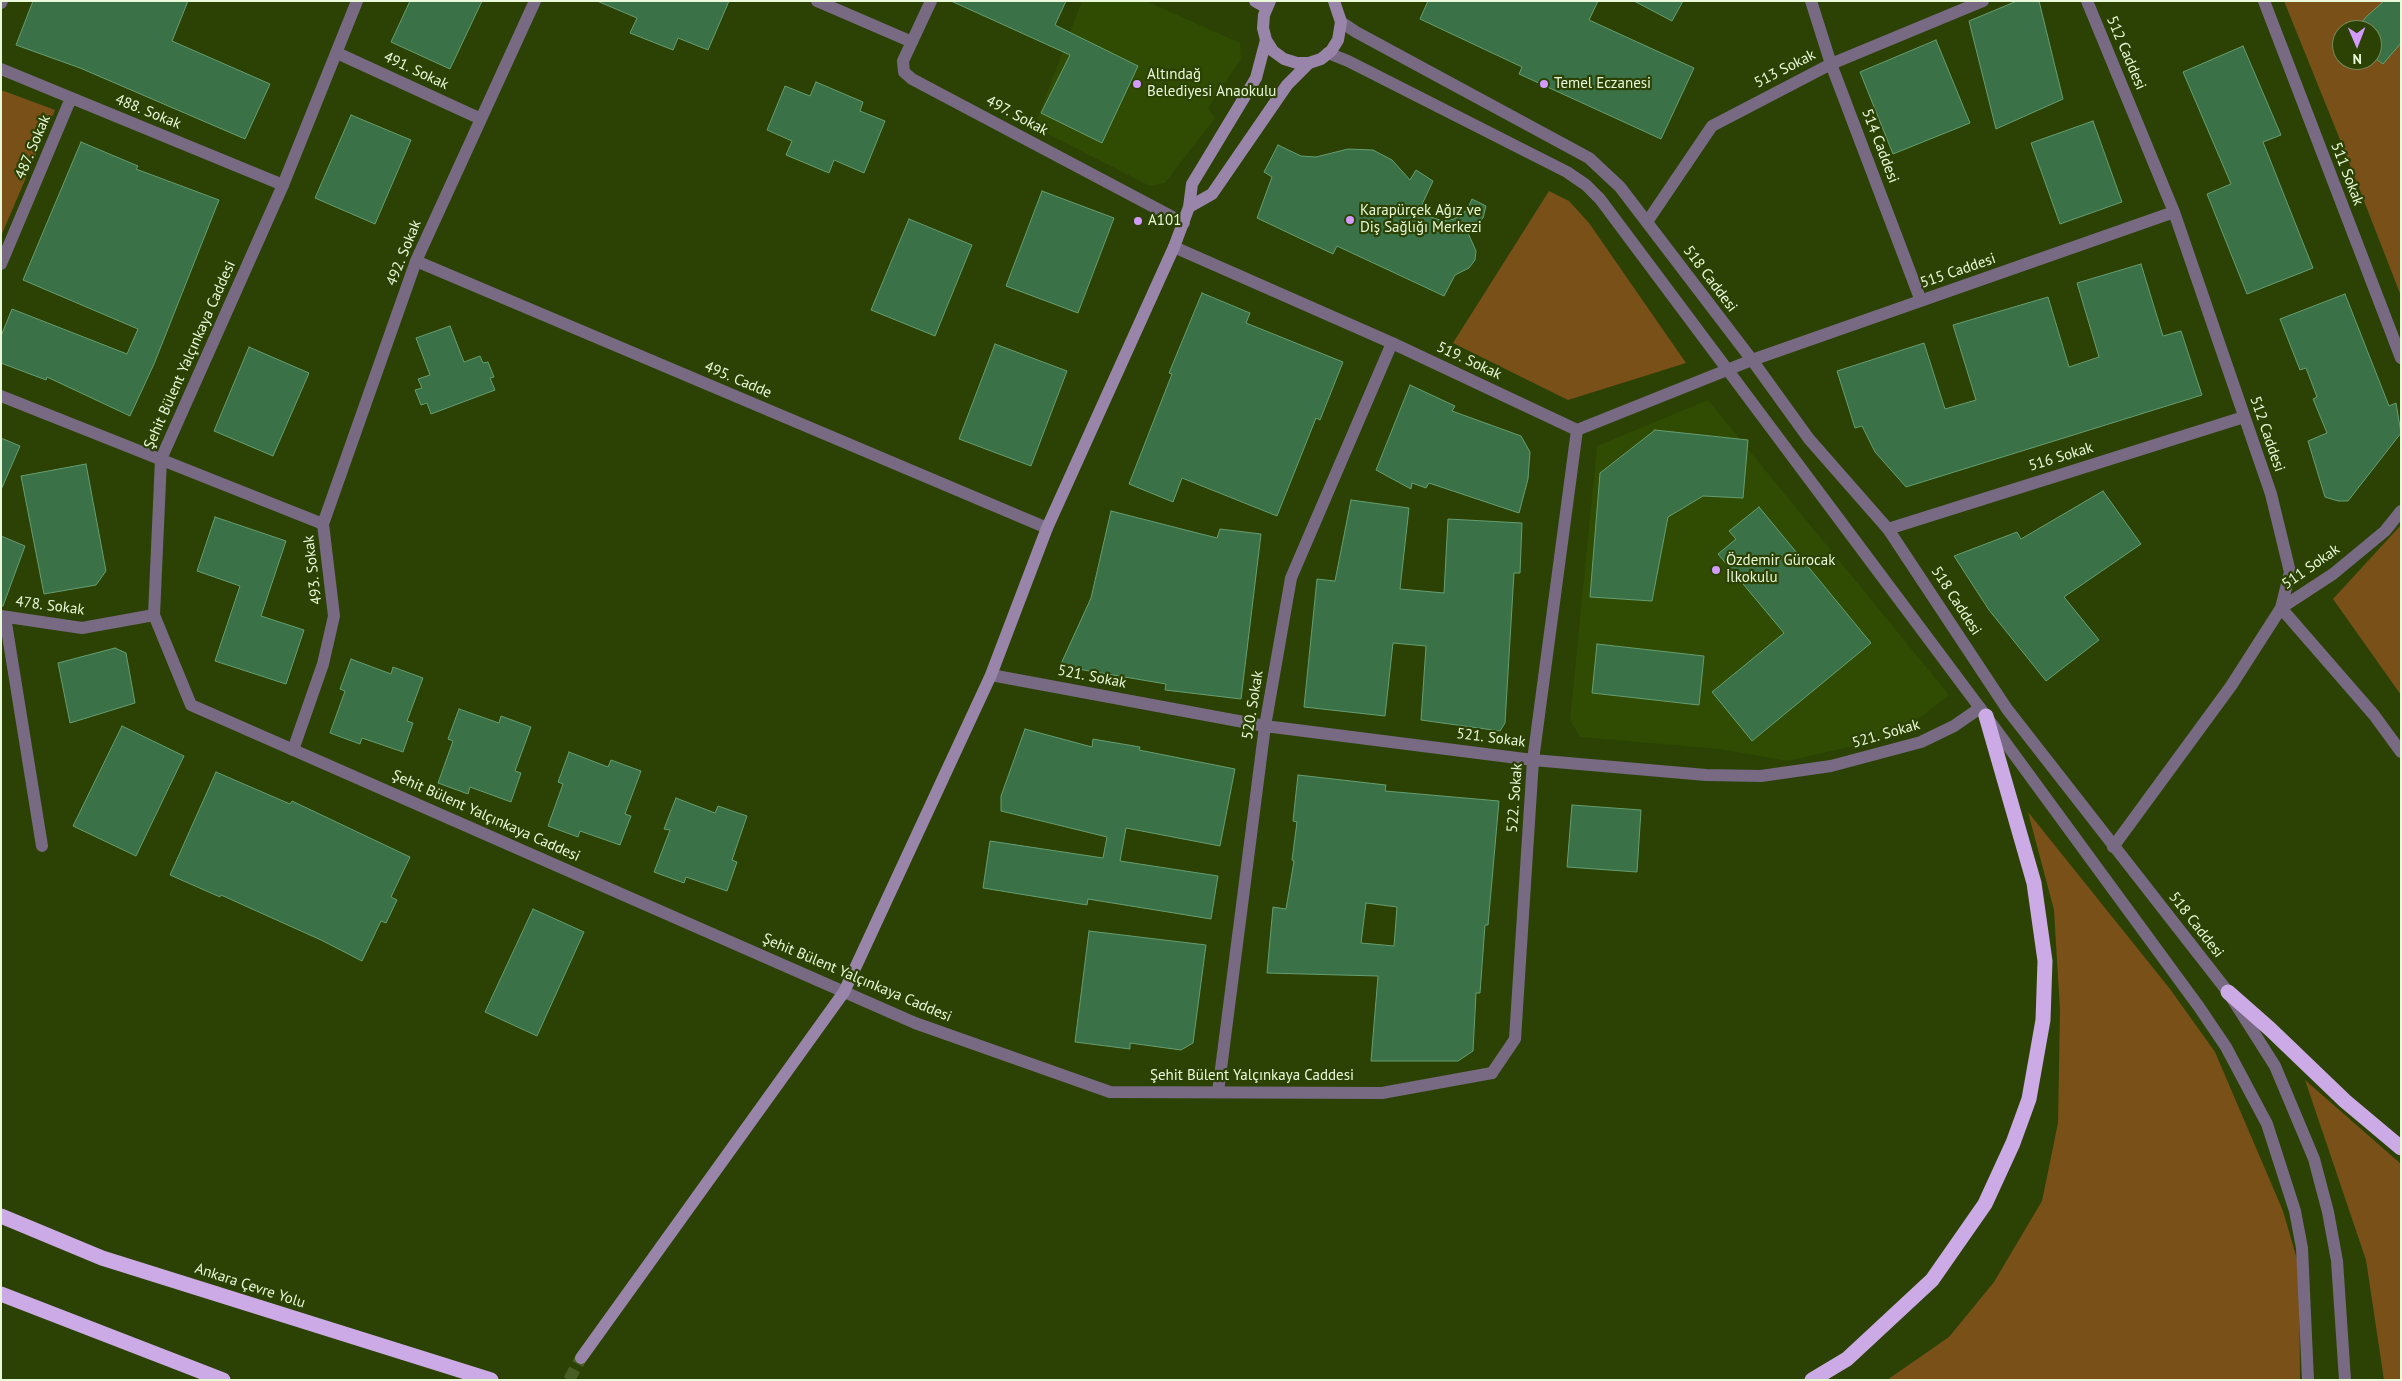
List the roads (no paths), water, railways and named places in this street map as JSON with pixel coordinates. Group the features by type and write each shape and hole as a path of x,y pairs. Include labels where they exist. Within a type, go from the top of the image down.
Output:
{"highway":[{"path":"1812,1380 1847,1359 1932,1280 1985,1204 2013,1143 2029,1099 2043,1020 2045,961 2034,882 1983,712"},
{"path":"2228,992 2270,1029 2345,1101 2401,1148"},
{"name":"Ankara Çevre Yolu","path":"1,1216 102,1258 491,1380"},
{"path":"1,1294 223,1380"}],"main road":[{"path":"1255,1 1269,4 1263,28 1266,40 1273,51 1284,59 1296,63 1309,63 1321,59 1328,54 1338,40 1342,22 1338,4"},
{"path":"581,1358 844,992 991,675 1047,528 1184,223 1189,207 1192,184 1256,78 1266,40"},
{"path":"1189,207 1212,194 1287,85 1309,63"}],"street":[{"name":"Şehit Bülent Yalçınkaya Caddesi","path":"357,1 283,185 161,459 154,615 191,705 916,1023 1110,1092 1382,1093 1492,1073"},
{"name":"492. Sokak","path":"323,524 416,261 535,1"},
{"path":"817,1 912,42"},
{"name":"497. Sokak","path":"931,1 903,61 904,72 912,79 1184,223"},
{"name":"514 Caddesi","path":"1811,1 1831,64 1921,301"},
{"name":"513 Sokak","path":"1647,222 1712,126 1831,64 1983,1"},
{"name":"512 Caddesi","path":"2087,1 2174,212 2271,494 2290,572 2281,608 2231,686 2113,847"},
{"name":"511 Sokak","path":"2264,1 2401,358"},
{"name":"518 Caddesi","path":"1342,22 1382,46 1589,158 1620,187 1752,360 1809,439 1888,528 2007,709 2228,992 2275,1066 2314,1159 2328,1212 2337,1261 2345,1380"},
{"name":"491. Sokak","path":"336,53 481,119"},
{"path":"1328,54 1348,61 1567,172 1586,185 1600,199 1983,712 2199,1007 2247,1085 2267,1124 2295,1212 2302,1248 2308,1380"},
{"name":"488. Sokak","path":"1,69 283,185"},
{"name":"487. Sokak","path":"1,264 72,98"},
{"name":"515 Caddesi","path":"1752,360 2174,212"},
{"name":"519. Sokak","path":"1174,247 1392,343 1577,430"},
{"name":"495. Cadde","path":"416,261 1047,528"},
{"name":"520. Sokak","path":"1218,1092 1265,726 1291,578 1392,343"},
{"path":"1577,430 1752,360"},
{"name":"493. Sokak","path":"1,396 323,524 334,616 323,664 293,750"},
{"name":"516 Sokak","path":"1888,528 2244,417"},
{"name":"522. Sokak","path":"1492,1073 1515,1039 1533,760 1577,430"},
{"name":"511 Sokak","path":"2281,608 2333,574 2385,531 2401,511"},
{"path":"2281,608 2374,715 2401,752"},
{"name":"478. Sokak","path":"3,616 82,628 154,615"},
{"path":"3,616 42,846"},
{"name":"521. Sokak","path":"991,675 1265,726 1533,760 1706,775 1761,776 1794,773 1831,766 1921,742 1983,712"}],"tunnel":[{"path":"569,1380 581,1358"}],"place":[{"name":"Altındağ Belediyesi Anaokulu","path":"1137,84"},
{"name":"Temel Eczanesi","path":"1544,84"},
{"name":"Karapürçek Ağız ve Diş Sağlığı Merkezi","path":"1350,220"},
{"name":"A101","path":"1138,221"},
{"name":"Özdemir Gürocak İlkokulu","path":"1716,570"}]}
